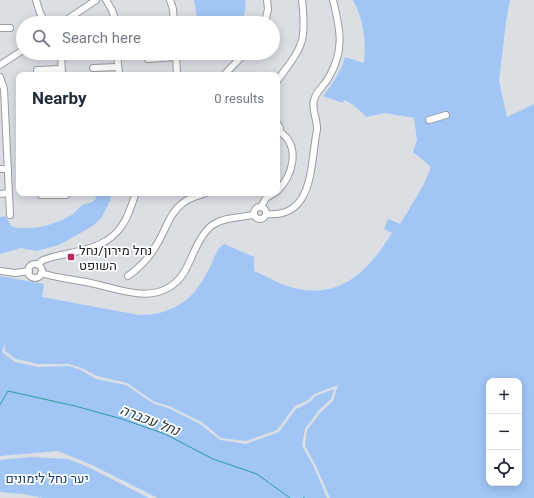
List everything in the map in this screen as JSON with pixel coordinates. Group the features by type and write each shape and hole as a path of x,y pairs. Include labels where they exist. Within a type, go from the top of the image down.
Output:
{"street":[{"path":"36,0 41,16"},
{"path":"72,16 96,0"},
{"path":"106,0 114,16"},
{"path":"170,0 173,16"},
{"path":"266,16 268,9 267,0"},
{"path":"280,77 293,60 303,39 304,27 302,0"},
{"path":"266,214 279,214 291,210 300,201 307,188 318,125 313,108 314,100 317,93 332,72 339,52 339,27 332,0"},
{"path":"0,28 10,28"},
{"path":"0,65 16,55"},
{"path":"37,70 61,72 61,60"},
{"path":"118,60 119,72"},
{"path":"176,60 177,72"},
{"path":"227,72 238,60"},
{"path":"93,68 118,67"},
{"path":"0,77 4,89 10,215"},
{"path":"429,120 446,116"},
{"path":"280,135 287,138 291,144 292,160 288,178 280,188"},
{"path":"0,169 8,169"},
{"path":"0,194 9,193"},
{"path":"29,271 32,265 38,264 43,260 87,250 108,240 123,224 135,196"},
{"path":"128,276 139,268 153,251 161,238 168,220 177,209 190,198 196,196"},
{"path":"253,215 255,209 261,207 264,200 270,196"},
{"path":"261,207 265,210 266,214"},
{"path":"42,273 49,276 86,282 137,294 157,293 168,288 180,279 189,264 203,233 212,224 227,218 253,215 260,220 264,218 266,214"},
{"path":"38,264 42,268 42,273"},
{"path":"0,271 29,271"},
{"path":"29,271 34,277 39,276 42,273"}],"green space":[{"path":"194,0 245,0 246,3 244,16 197,16"},
{"path":"353,0 510,0 499,81 507,117 534,104 534,498 330,498 316,466 305,446 307,430 321,412 333,401 338,385 314,394 308,400 295,406 277,430 246,441 221,438 202,422 169,406 155,402 127,383 97,376 82,368 69,364 38,364 16,359 5,351 5,343 2,352 15,362 38,367 69,366 81,370 96,379 126,385 154,404 168,408 200,424 220,440 246,444 279,432 296,409 310,402 315,396 334,389 331,399 319,410 305,429 302,446 314,467 327,498 158,498 90,464 58,451 0,456 0,276 44,284 42,297 139,315 164,312 183,302 199,286 215,256 224,244 254,257 254,271 284,285 303,290 334,288 348,282 360,273 382,248 392,233 384,229 388,219 400,224 423,186 431,167 413,152 417,140 414,118 385,113 366,117 356,107 344,100 343,103 323,96 336,77 345,57 364,63 365,47 360,15"},
{"path":"111,196 110,201 102,217 94,225 79,234 59,245 36,251 21,248 0,254 0,217 5,216 12,227 36,228 52,224 66,218 83,205 93,202 96,197"},
{"name":"יער נחל לימונים","path":"31,457 68,459 88,467 149,498 43,498 0,492 0,460"}],"waterway":[{"name":"נחל עכברה","path":"0,405 8,391 75,406 122,419 165,434 213,459 257,474 290,498"}],"place":[{"name":"נחל מירון/נחל השופט","path":"71,257"}]}
